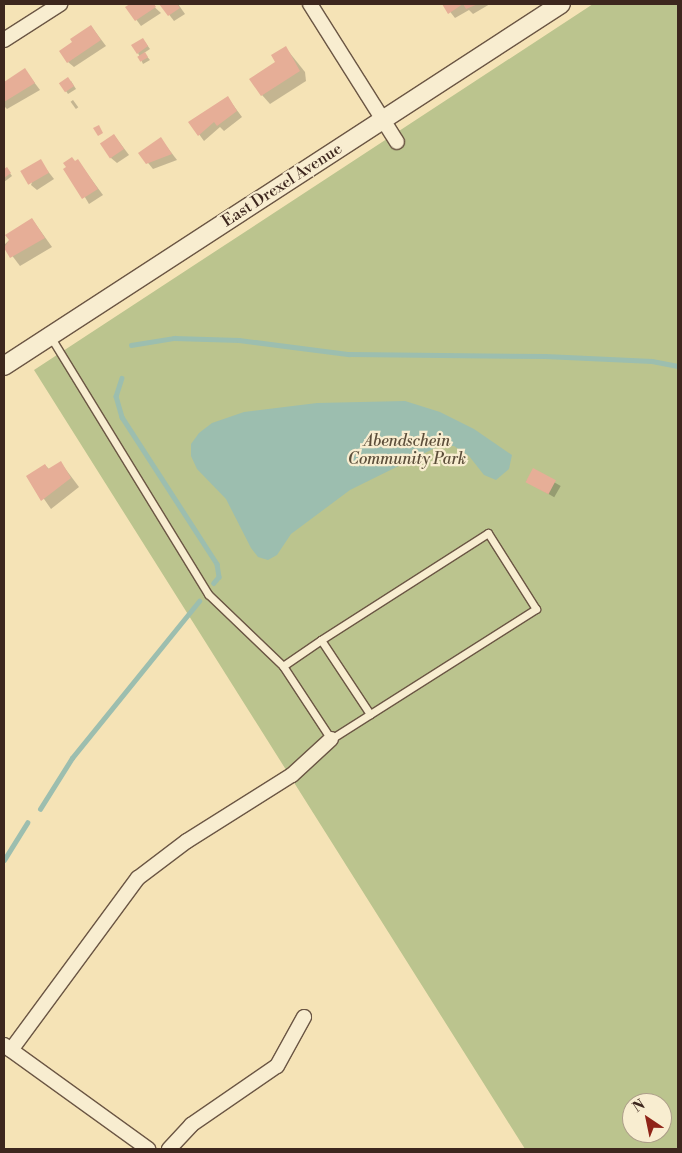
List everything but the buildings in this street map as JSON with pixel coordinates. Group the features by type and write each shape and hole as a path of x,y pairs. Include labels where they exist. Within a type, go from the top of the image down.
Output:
{"street":[{"path":"4,40 60,4"},
{"path":"310,4 397,142"},
{"name":"East Drexel Avenue","path":"4,366 561,4"},
{"path":"148,1149 7,1047 138,878 187,841 292,775 331,739"},
{"path":"169,1149 191,1125 277,1066 304,1017"}],"lane":[{"path":"49,336 208,594 283,666 331,739 536,609 488,533 283,666"},
{"path":"321,640 370,714"}],"green space":[{"name":"Abendschein Community Park","path":"593,4 678,4 678,1149 525,1149 34,370"}],"shaded area":[{"path":"405,401 440,412 474,429 512,455 509,469 496,480 484,475 469,456 454,446 439,446 350,490 291,534 277,555 268,560 258,557 251,548 226,499 197,469 191,456 191,444 199,433 212,423 244,412 317,403"}],"waterway":[{"path":"131,345 174,338 239,340 349,354 545,356 652,361 678,366"},
{"path":"122,378 116,396 122,417 217,564 219,577 214,583"},
{"path":"40,809 72,758 199,601"},
{"path":"4,860 27,823"}]}
